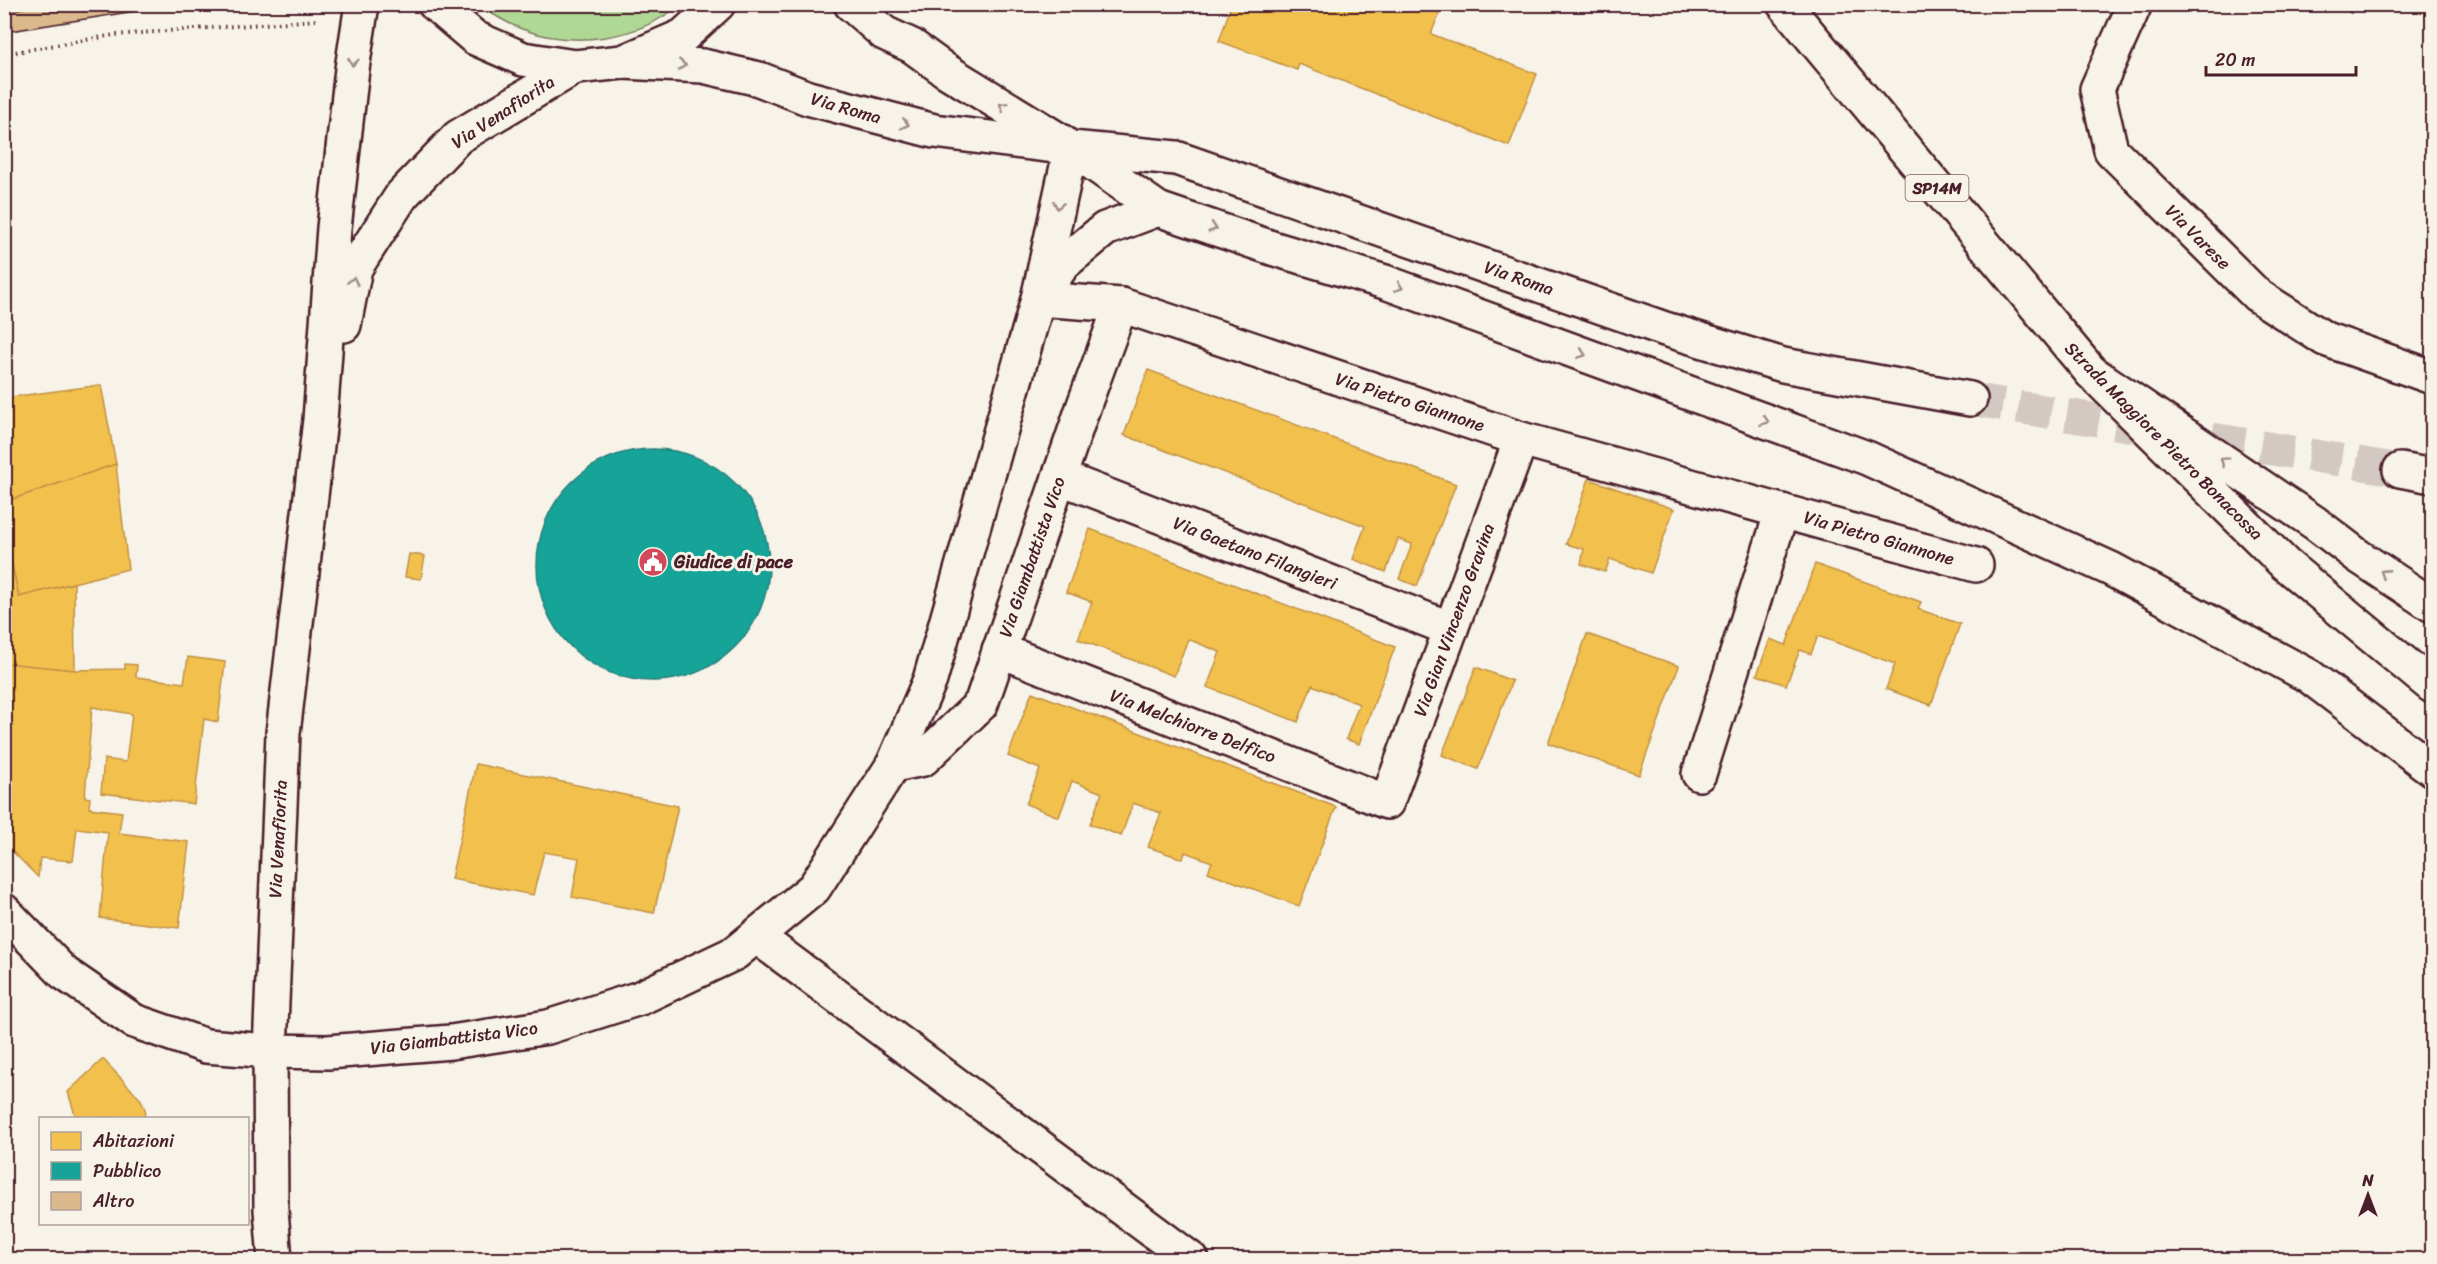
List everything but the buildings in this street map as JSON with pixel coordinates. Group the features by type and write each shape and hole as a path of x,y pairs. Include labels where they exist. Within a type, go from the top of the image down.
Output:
{"main road":[{"path":"435,4 476,38 523,59 575,67 623,62 683,36 718,4"},
{"name":"Via Roma","path":"851,4 884,33 912,46 945,70 1071,148"},
{"name":"Strada Maggiore Pietro Bonacossa","path":"1784,4 2091,372 2285,564 2433,686"},
{"name":"Via Varese","path":"2135,4 2097,89 2111,150 2257,295 2325,339 2433,377"},
{"name":"Via Venafiorita","path":"275,1260 271,1210 270,1051 283,733 320,420 334,228 361,10"},
{"name":"Via Roma","path":"623,62 703,66 759,79 808,98 934,130 1071,148 1176,158 1665,329 1783,365 1971,399"},
{"name":"Via Venafiorita","path":"320,420 342,335 356,268 402,195 458,137 575,67"},
{"path":"1071,148 1158,209 1275,249 1385,282 1868,458 2111,569 2308,676 2433,769"},
{"name":"Via Giambattista Vico","path":"4,911 63,973 134,1021 206,1046 270,1051 328,1052 452,1042 548,1027 640,998 735,953 814,888 892,765 930,680 1038,299 1071,148"},
{"name":"Via Giambattista Vico","path":"1038,299 1064,263 1098,234 1105,229 1158,209"},
{"name":"Via Pietro Giannone","path":"1038,299 1121,305 1521,439 1976,565"},
{"name":"Via Giambattista Vico","path":"892,765 924,759 981,704 1121,305"},
{"path":"2091,372 2433,605"},
{"name":"Via Gian Vincenzo Gravina","path":"1387,802 1521,439"},
{"path":"2400,470 2433,476"},
{"name":"Via Gaetano Filangieri","path":"1059,477 1451,629"},
{"name":"Via Pietro Giannone","path":"1699,774 1782,511"},
{"name":"Via Melchiorre Delfico","path":"999,650 1387,802"},
{"path":"756,936 1191,1260"}],"path":[{"path":"4,54 114,35 361,10"}],"green space":[{"path":"478,5 679,5 663,17 644,26 624,33 583,39 541,35 522,29"}],"tunnel":[{"path":"1970,399 2400,470"}],"place":[{"name":"Giudice di pace","path":"653,562"}]}
